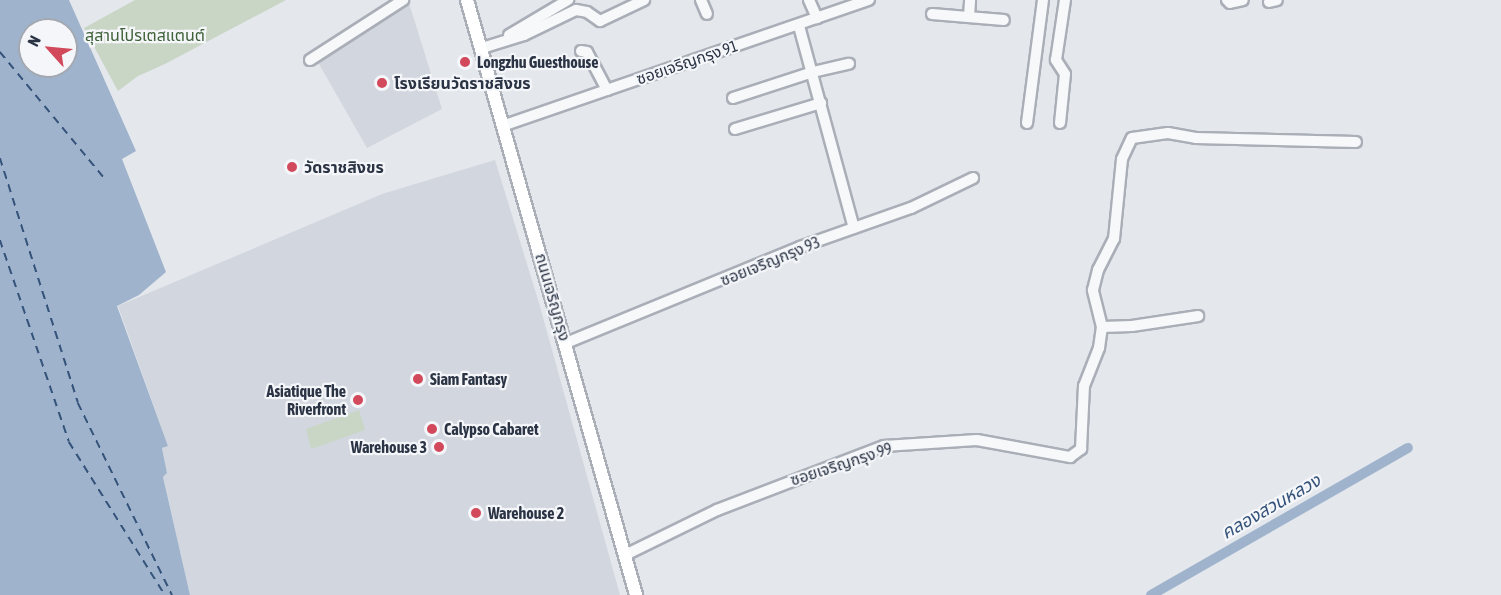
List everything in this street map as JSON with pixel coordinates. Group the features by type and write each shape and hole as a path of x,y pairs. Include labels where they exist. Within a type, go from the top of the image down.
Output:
{"main road":[{"name":"ถนนเจริญกรุง","path":"467,0 505,124 636,595"}],"street":[{"path":"310,60 403,0"},
{"path":"482,48 568,0"},
{"path":"495,42 524,35 576,10 587,12 600,21 644,0"},
{"path":"700,0 707,14"},
{"path":"809,0 817,18"},
{"name":"ซอยเจริญกรุง 91","path":"505,124 724,47 799,26 869,0"},
{"path":"969,16 970,0"},
{"path":"1027,123 1043,0"},
{"path":"1060,123 1065,75 1056,60 1065,0"},
{"path":"1227,0 1230,3 1243,0"},
{"path":"932,14 1004,20"},
{"path":"799,26 854,228"},
{"path":"581,51 586,52 607,90"},
{"path":"733,98 813,72 849,64"},
{"path":"735,129 821,103"},
{"path":"1198,316 1132,326 1102,327 1093,291 1098,270 1114,238 1122,159 1132,138 1168,133 1196,138 1356,142"},
{"name":"ซอยเจริญกรุง 93","path":"566,343 854,228 911,208 973,178"},
{"name":"ซอยเจริญกรุง 99","path":"625,555 717,510 884,446 977,440 1070,457 1082,449 1084,386 1099,348 1102,327"}],"shaded area":[{"name":"โรงเรียนวัดราชสิงขร","path":"408,0 442,109 367,148 315,57"},
{"name":"Asiatique The Riverfront","path":"495,160 539,303 620,595 190,595 163,477 167,473 162,448 168,446 118,306 382,194"}],"green space":[{"name":"สุสานโปรเตสแตนต์","path":"135,0 286,0 138,76 118,91 84,28"},
{"path":"359,410 365,430 311,449 306,429"}],"water":[{"path":"0,0 69,0 77,18 18,18 18,78 78,78 78,20 136,151 122,159 166,272 139,295 117,306 168,446 162,448 167,473 163,477 190,595 0,595"}],"waterway":[{"name":"คลองสวนหลวง","path":"1151,595 1408,448"}],"ferry route":[{"path":"0,52 105,179"},
{"path":"0,158 78,403 172,595"},
{"path":"0,240 69,442 165,595"}],"place":[{"name":"Longzhu Guesthouse","path":"465,62"},
{"name":"โรงเรียนวัดราชสิงขร","path":"382,83"},
{"name":"วัดราชสิงขร","path":"292,167"},
{"name":"Siam Fantasy","path":"418,379"},
{"name":"Asiatique The Riverfront","path":"358,400"},
{"name":"Calypso Cabaret","path":"432,429"},
{"name":"Warehouse 3","path":"439,447"},
{"name":"Warehouse 2","path":"476,513"}]}
